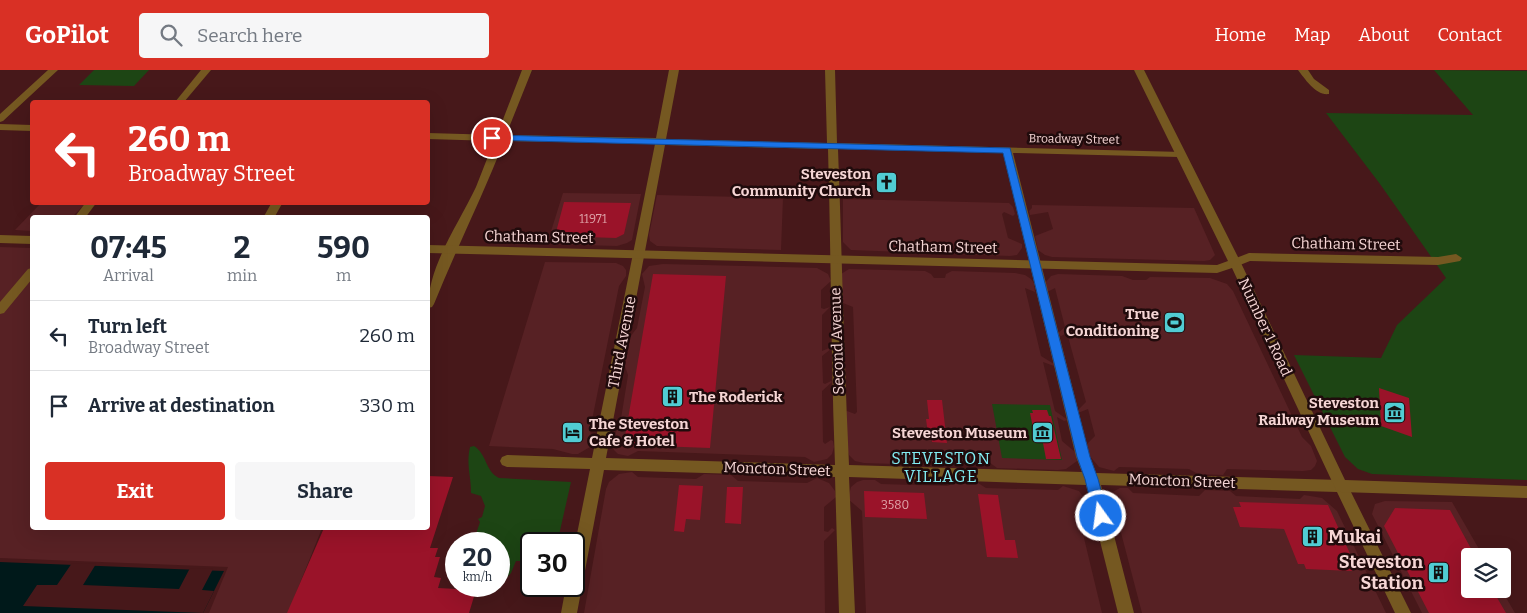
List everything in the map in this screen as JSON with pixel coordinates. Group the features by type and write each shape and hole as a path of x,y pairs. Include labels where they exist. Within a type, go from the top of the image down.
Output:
{"street":[{"path":"0,119 53,70"},
{"path":"180,100 206,70"},
{"path":"430,299 450,250 481,187 527,70"},
{"name":"Third Avenue","path":"569,613 674,70"},
{"name":"Second Avenue","path":"830,70 847,613"},
{"name":"Number 1 Road","path":"1139,70 1235,263 1403,613"},
{"path":"1303,70 1311,81 1326,92"},
{"path":"0,127 30,128"},
{"name":"Broadway Street","path":"430,136 1180,154"},
{"path":"1007,150 1083,457 1092,479 1126,613"},
{"path":"81,215 90,205"},
{"path":"0,239 30,240"},
{"name":"Chatham Street","path":"430,249 1217,269 1249,256 1438,261 1456,258"},
{"path":"0,310 30,274"},
{"name":"Moncton Street","path":"508,461 1527,492"}],"shaded area":[{"path":"563,193 641,194 632,240 617,246 547,244"},
{"path":"657,195 783,198 781,250 657,246 650,241 649,235"},
{"path":"843,199 1009,203 1013,207 1015,214 1013,216 1004,212 1002,214 1008,238 1022,244 1022,248 1017,255 1010,256 851,250 843,242"},
{"path":"39,205 84,205 74,215 30,215 30,231 15,230"},
{"path":"1032,205 1194,208 1215,255 1210,260 1204,261 1052,257 1038,250 1035,236 1053,229 1048,212 1030,215 1029,211"},
{"path":"0,247 30,248 30,530 321,530 288,613 209,613 228,567 0,558"},
{"path":"545,262 616,263 623,266 626,270 626,276 619,286 590,430 592,441 590,447 578,454 553,449 489,446"},
{"path":"663,264 817,268 828,274 831,281 821,290 821,308 830,307 822,315 822,351 831,349 822,356 823,383 832,382 822,391 823,442 825,444 831,440 834,447 832,454 827,459 814,462 805,457 638,451 628,456 618,454 614,450 611,441 620,425 628,375 625,366 630,337 637,328 645,287 642,274 649,266"},
{"path":"849,269 925,271 934,278 945,278 946,274 952,271 1015,273 1025,275 1031,279 1034,283 1035,292 1025,288 1041,356 1054,364 1054,366 1043,362 1055,411 1068,420 1064,421 1057,417 1062,441 1075,452 1077,461 1066,469 1058,470 997,468 989,462 971,461 969,456 964,455 959,455 954,462 900,460 895,464 855,461 849,455 847,449 845,412 855,414 857,412 853,307 843,303 841,274"},
{"path":"1058,274 1122,276 1133,280 1146,280 1150,277 1210,278 1227,284 1233,291 1302,437 1311,446 1317,461 1315,466 1311,470 1303,471 1227,469 1223,475 1198,474 1189,469 1119,467 1114,471 1099,467 1088,454 1086,445 1095,436 1088,409 1078,413 1077,411 1086,402 1067,333 1061,336 1057,334 1065,327 1055,288 1047,292 1044,284 1051,276"},
{"path":"632,472 638,477 696,479 704,474 731,475 738,481 807,483 817,478 829,483 835,491 836,497 824,507 824,531 828,532 832,528 835,530 824,541 825,613 584,613 606,489 609,482 619,474"},
{"path":"863,480 875,480 881,484 948,486 952,483 978,483 986,488 1058,490 1063,486 1079,491 1088,504 1078,513 1102,613 866,613 862,511 848,499 851,487"},
{"path":"1120,488 1128,488 1133,493 1199,496 1205,490 1230,491 1236,496 1300,499 1304,495 1322,498 1337,511 1386,613 1142,613 1119,525 1110,513 1108,503 1111,493"},
{"name":"Steveston Station","path":"1385,501 1452,502 1478,548 1461,548 1461,598 1506,598 1515,613 1422,613 1372,514 1375,504"}],"green space":[{"path":"94,70 149,70 134,86 79,85"},
{"path":"1434,70 1527,71 1527,480 1372,474 1358,469 1345,457 1294,355 1381,358 1397,325 1446,278 1380,184 1326,113 1473,115"},
{"path":"992,404 1050,405 1062,460 1002,458"},
{"path":"474,446 478,449 491,471 499,478 571,482 560,532 520,532 520,561 516,561 510,574 510,532 477,532 480,522 478,519 482,517 485,506 481,496 471,493 468,459 470,447"}],"water":[{"path":"0,562 224,571 203,613 0,613"}],"pier":[{"path":"72,563 96,564 83,585 179,589 190,568 213,569 202,590 214,591 203,613 23,606 37,585 57,585"}],"building":[{"path":"564,202 631,203 624,234 616,238 555,236"},
{"name":"The Roderick","path":"653,274 726,276 710,448 629,445 624,442"},
{"name":"Steveston Railway Museum","path":"1379,388 1409,398 1412,437 1381,426"},
{"path":"927,400 942,400 947,443 932,442 931,434 928,434 926,419 929,419"},
{"name":"Steveston Museum","path":"1032,410 1047,410 1049,416 1051,416 1061,459 1046,459 1043,443 1036,443 1030,413 1033,413"},
{"path":"430,476 453,477 430,548 438,548 435,557 440,557 434,577 441,578 438,588 445,588 445,597 474,597 469,613 287,613 323,530 430,530"},
{"path":"679,485 703,486 700,520 686,519 684,532 674,531"},
{"path":"727,487 743,487 741,524 725,523"},
{"path":"864,491 924,493 927,519 865,517"},
{"path":"978,494 998,495 1005,540 1015,540 1018,558 987,557"},
{"name":"Mukai","path":"1239,502 1328,505 1352,558 1346,557 1352,571 1306,569 1304,564 1298,564 1284,529 1240,527 1233,507 1241,507"},
{"name":"Steveston Station","path":"1395,508 1450,510 1471,548 1461,548 1461,598 1497,598 1506,613 1429,613 1384,526"}],"place":[{"name":"Steveston Community Church","path":"887,183"},
{"name":"True Conditioning","path":"1175,323"},
{"name":"The Roderick","path":"673,397"},
{"name":"Steveston Railway Museum","path":"1395,412"},
{"name":"The Steveston Cafe & Hotel","path":"573,433"},
{"name":"Steveston Museum","path":"1043,433"},
{"name":"Mukai","path":"1312,537"},
{"name":"Steveston Station","path":"1439,572"}],"district":[{"name":"STEVESTON VILLAGE","path":"941,467"}],"route":[{"path":"492,138 1007,150 1083,457 1092,479 1101,516"}]}
